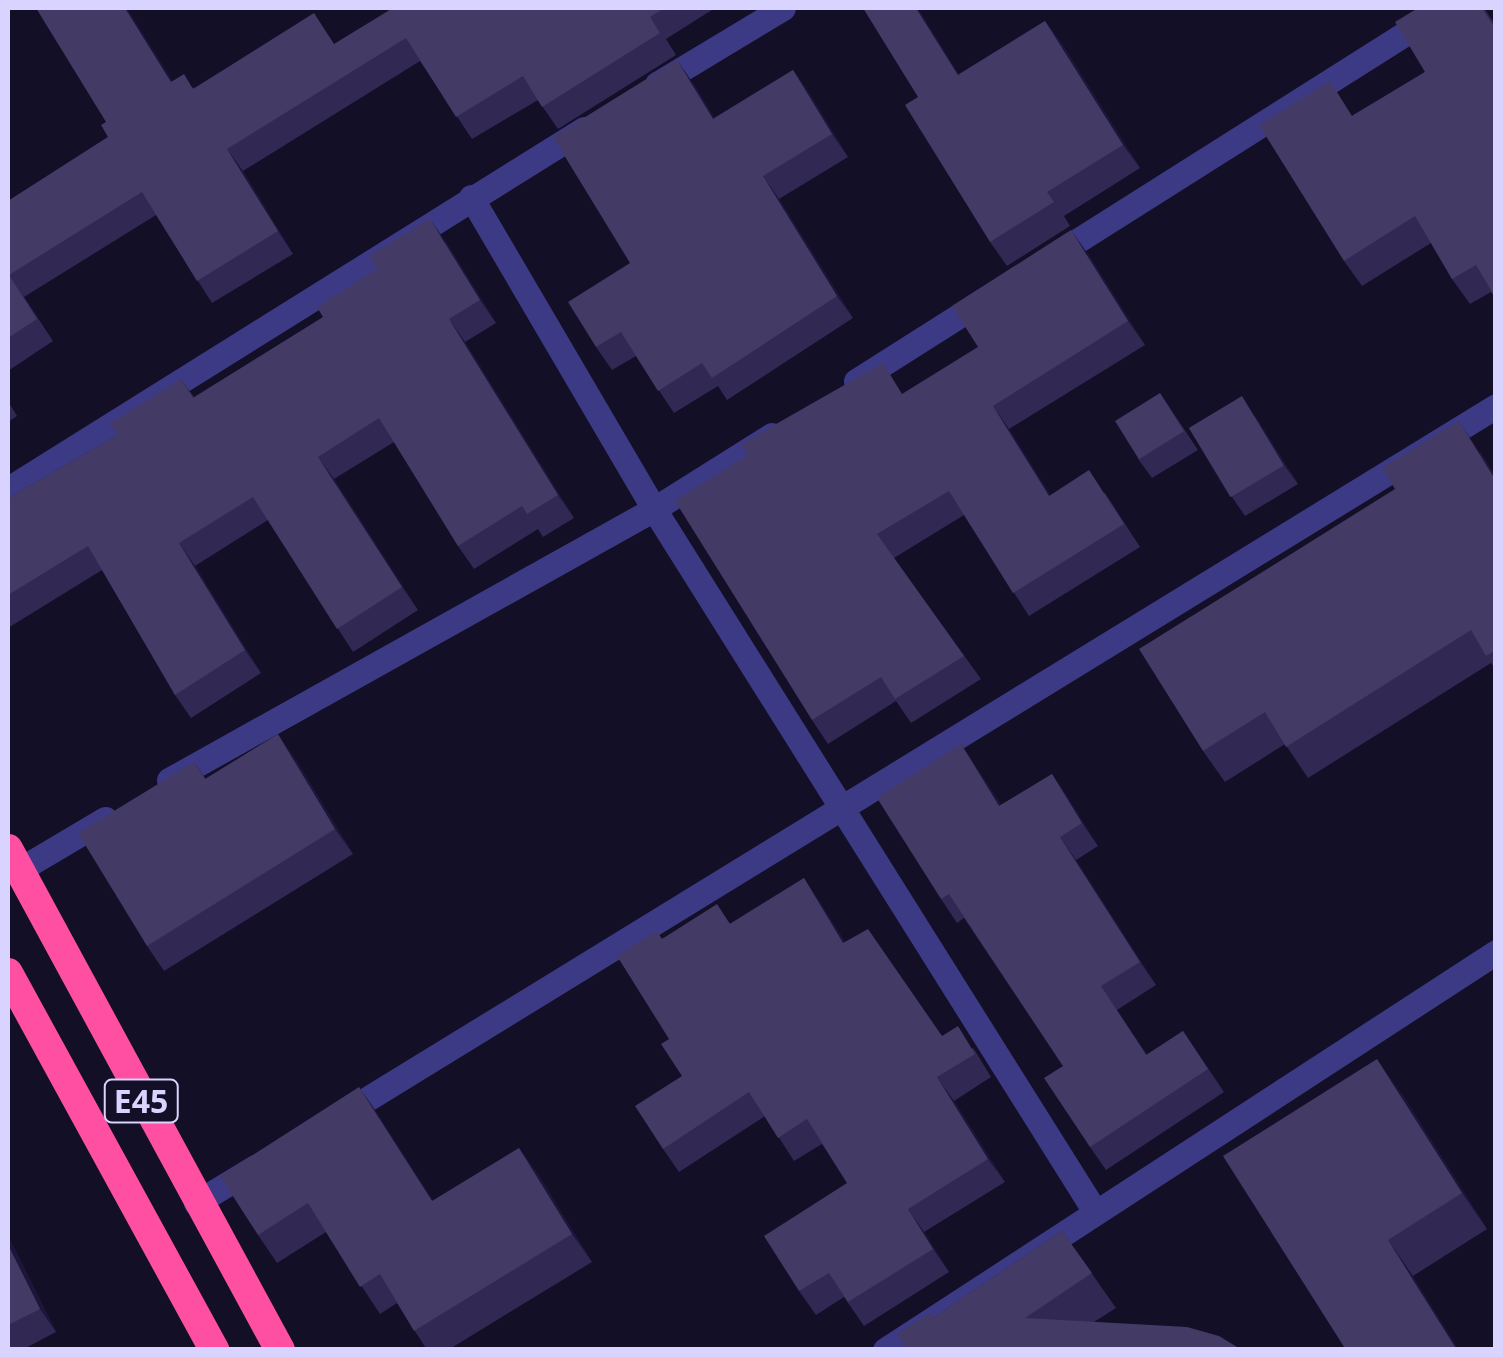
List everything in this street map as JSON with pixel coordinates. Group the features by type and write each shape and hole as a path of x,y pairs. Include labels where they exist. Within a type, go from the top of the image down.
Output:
{"highway":[{"name":"E45","path":"13,860 196,1203 280,1350"},
{"name":"E45","path":"8,972 214,1350"}],"street":[{"path":"635,97 783,8"},
{"path":"839,392 1445,8"},
{"path":"8,489 602,117"},
{"path":"471,197 654,510 1094,1210"},
{"path":"314,1131 841,812 1496,406"},
{"path":"13,860 130,803 654,510 789,424"},
{"path":"885,1350 1094,1210 1496,952"},
{"path":"196,1203 280,1152"}],"building":[{"path":"36,8 125,8 171,82 184,74 193,89 314,13 334,44 393,8 664,8 650,17 660,33 542,107 523,76 456,117 406,38 227,149 278,231 197,281 142,192 9,275 37,319 8,338 8,201 108,137 101,125 106,122"},
{"path":"863,8 916,8 958,75 1045,21 1123,145 1047,192 1054,202 990,242 905,105 918,97"},
{"path":"1418,8 1482,8 1496,30 1495,297 1476,265 1452,279 1415,216 1344,261 1259,125 1330,81 1352,116 1425,72 1395,22"},
{"path":"677,60 713,119 793,70 832,134 763,176 837,296 712,378 702,363 658,391 621,332 596,347 568,302 630,263 553,137"},
{"path":"430,219 480,300 449,319 558,495 527,514 522,506 458,546 379,418 318,457 402,587 337,629 253,497 179,543 245,650 175,695 88,546 8,595 8,498 118,435 111,423 181,379 193,398 323,317 317,307 377,269 369,256"},
{"path":"1071,230 1128,321 993,406 1049,496 1089,470 1124,524 1013,593 949,491 877,534 964,656 895,699 881,677 812,720 675,501 748,455 741,444 883,363 902,394 978,347 952,306"},
{"path":"1160,393 1184,431 1139,459 1115,421"},
{"path":"1242,396 1284,465 1231,497 1189,428"},
{"path":"1459,421 1496,481 1496,650 1486,656 1471,630 1286,747 1265,712 1203,751 1139,649 1395,489 1382,468"},
{"path":"278,734 335,829 147,946 78,833 194,762 205,779"},
{"path":"961,744 999,806 1052,774 1082,823 1060,837 1140,962 1101,986 1146,1055 1183,1031 1208,1069 1090,1147 1044,1078 1063,1066 949,894 941,899 877,798"},
{"path":"804,878 843,943 868,929 942,1036 958,1026 975,1054 937,1077 988,1159 908,1209 933,1249 848,1302 829,1273 799,1291 764,1236 847,1183 807,1119 778,1138 749,1092 663,1149 635,1106 682,1076 661,1044 669,1039 617,956 657,931 662,939 717,904 730,924"},
{"path":"1377,1059 1462,1193 1388,1240 1457,1350 1346,1350 1223,1156"},
{"path":"359,1087 432,1201 519,1148 572,1234 414,1331 380,1274 360,1287 308,1203 258,1235 220,1176"},
{"path":"1062,1231 1092,1273 1025,1318 1187,1327 1219,1336 1242,1350 902,1350 906,1347 897,1334 930,1313 933,1318"},
{"path":"8,1245 40,1309 8,1325"}]}
